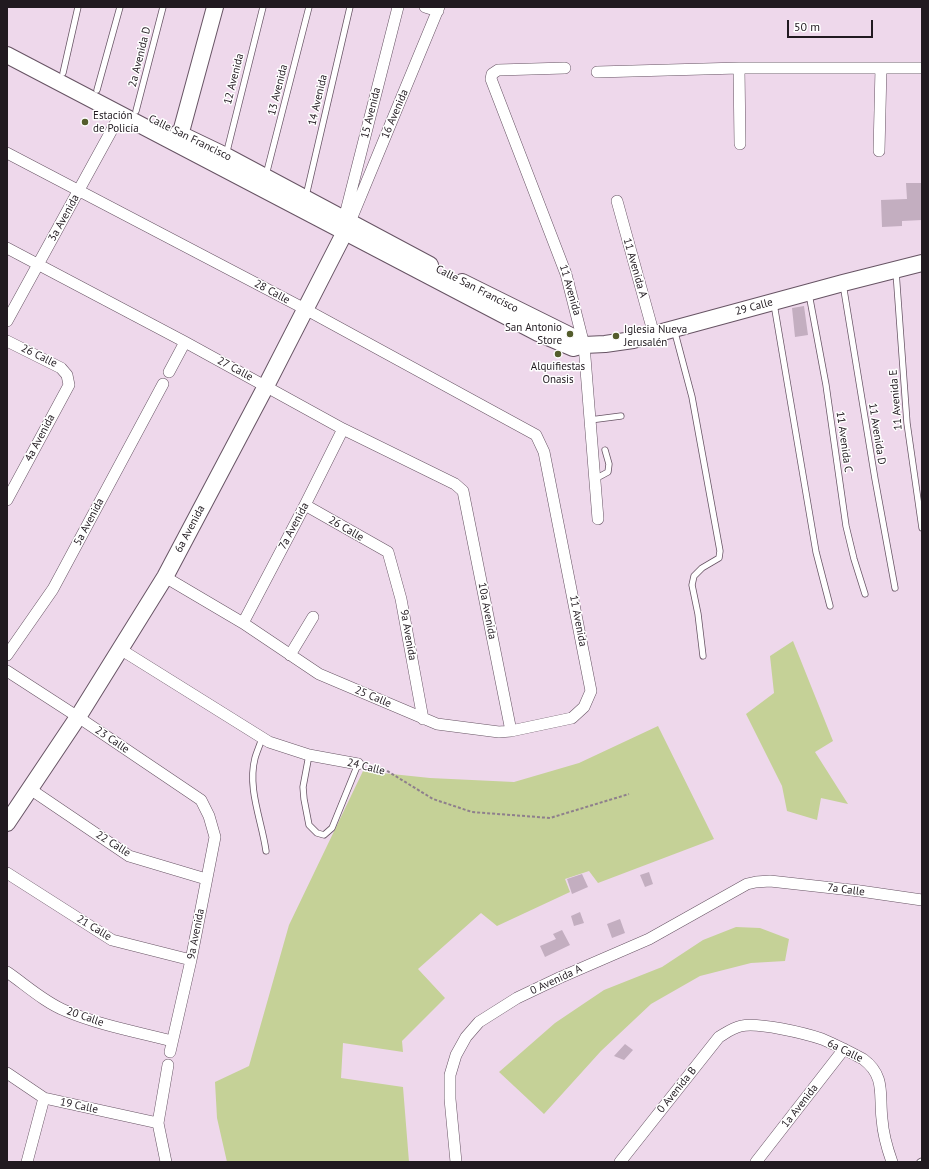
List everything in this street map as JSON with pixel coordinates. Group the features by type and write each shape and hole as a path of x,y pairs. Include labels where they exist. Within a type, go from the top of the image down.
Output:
{"street":[{"path":"180,139 215,7"},
{"name":"15 Avenida","path":"346,224 398,7"},
{"path":"424,7 439,9"},
{"name":"16 Avenida","path":"346,224 439,9"},
{"name":"Calle San Francisco","path":"7,43 136,112 269,192 346,224"},
{"name":"Calle San Francisco","path":"7,55 120,115 226,156 306,198 346,224 538,333 573,348 584,345"},
{"name":"11 Avenida","path":"565,68 498,70 492,74 491,79 566,274 584,345 598,519"},
{"path":"597,72 738,68 922,68"},
{"path":"738,68 740,144"},
{"path":"879,151 882,68"},
{"name":"3a Avenida","path":"7,321 120,115"},
{"name":"28 Calle","path":"7,153 305,309 536,435"},
{"name":"11 Avenida A","path":"617,201 654,335"},
{"name":"6a Avenida","path":"7,823 78,717 165,577 266,386 346,224"},
{"name":"27 Calle","path":"7,248 185,342 343,429 455,484 463,490"},
{"name":"29 Calle","path":"584,345 605,344 654,335 809,292 922,263"},
{"name":"26 Calle","path":"7,341 61,368 67,375"},
{"path":"169,372 185,342"},
{"name":"4a Avenida","path":"7,500 68,385 67,375"},
{"name":"5a Avenida","path":"7,655 53,589 163,384"},
{"name":"7a Avenida","path":"243,623 343,429"},
{"name":"11 Avenida","path":"536,435 544,452 592,691"},
{"name":"10a Avenida","path":"463,490 511,731"},
{"name":"26 Calle","path":"305,505 388,552"},
{"name":"9a Avenida","path":"388,552 401,599 423,718"},
{"name":"25 Calle","path":"165,577 243,623 319,674 437,724 499,732 511,731 572,718 584,707 592,691"},
{"path":"290,655 313,617"},
{"name":"24 Calle","path":"120,649 270,742 309,755 358,764"},
{"name":"23 Calle","path":"7,671 201,800 209,816"},
{"name":"22 Calle","path":"30,789 129,856 206,880"},
{"name":"9a Avenida","path":"171,1047 191,960 215,837 209,816"},
{"name":"21 Calle","path":"7,873 112,940 191,960"},
{"name":"7a Calle","path":"770,881 860,891 922,900"},
{"name":"0 Avenida A","path":"456,1162 450,1099 450,1075 456,1055 466,1037 479,1022 517,998 649,938 747,884 770,881"},
{"name":"20 Calle","path":"7,972 45,1000 65,1010 90,1020 171,1047"},
{"name":"6a Calle","path":"742,1026 768,1026 820,1039 844,1049 869,1063 877,1074 881,1085 881,1106 884,1135 892,1162"},
{"name":"0 Avenida B","path":"620,1162 719,1037 731,1029 742,1026"},
{"name":"1a Avenida","path":"756,1162 844,1049"},
{"path":"166,1162 158,1124 168,1065"},
{"name":"19 Calle","path":"7,1074 44,1098 158,1124"},
{"path":"27,1162 44,1098"}],"lane":[{"path":"63,73 78,7"},
{"path":"97,90 120,7"},
{"name":"2a Avenida D","path":"136,112 163,7"},
{"name":"12 Avenida","path":"226,156 262,7"},
{"name":"13 Avenida","path":"266,177 309,7"},
{"name":"14 Avenida","path":"306,198 350,7"},
{"name":"11 Avenida E","path":"895,269 907,423 922,528"},
{"name":"11 Avenida D","path":"843,283 874,479 895,588"},
{"name":"11 Avenida C","path":"809,292 826,385 846,526 865,594"},
{"path":"774,302 816,552 830,606"},
{"path":"674,329 692,397 720,551 719,558 702,568 694,576 692,585 698,614 703,656"},
{"path":"590,420 621,416"},
{"path":"595,479 608,472 609,464 605,450"},
{"path":"263,738 255,759 254,786 256,806 261,821 266,851"},
{"path":"309,755 303,787 304,799 309,825 317,833 324,836 332,828 358,764"}],"path":[{"name":"24 Calle","path":"358,764 384,769 433,799 472,812 550,818 628,794"}],"green space":[{"path":"793,641 833,741 815,752 848,804 821,798 817,820 787,811 782,786 746,714 774,693 770,656"},
{"path":"658,726 714,839 598,883 589,871 565,879 570,892 497,926 481,913 418,969 445,998 402,1041 403,1052 343,1043 341,1078 403,1087 409,1162 227,1162 217,1118 215,1082 249,1066 289,925 363,771 430,778 514,782 579,763"},
{"path":"736,927 760,928 789,939 785,961 751,963 700,976 651,1004 601,1051 544,1114 499,1072 555,1023 604,990 662,967 703,940"}],"building":[{"path":"906,183 922,183 922,220 902,221 902,226 882,227 881,200 907,199"},
{"path":"804,306 808,335 795,337 792,308"},
{"path":"649,872 653,884 645,887 640,875"},
{"path":"582,874 588,887 572,894 567,879"},
{"path":"580,912 584,923 574,926 571,916"},
{"path":"620,919 625,933 612,938 607,924"},
{"path":"562,930 570,945 545,957 540,946 556,939 553,934"},
{"path":"625,1044 633,1050 624,1060 614,1056"}],"place":[{"name":"Estación de Policía","path":"85,122"},
{"name":"San Antonio Store","path":"570,334"},
{"name":"Iglesia Nueva Jerusalén","path":"616,336"},
{"name":"Alquifiestas Onasis","path":"558,354"}]}
